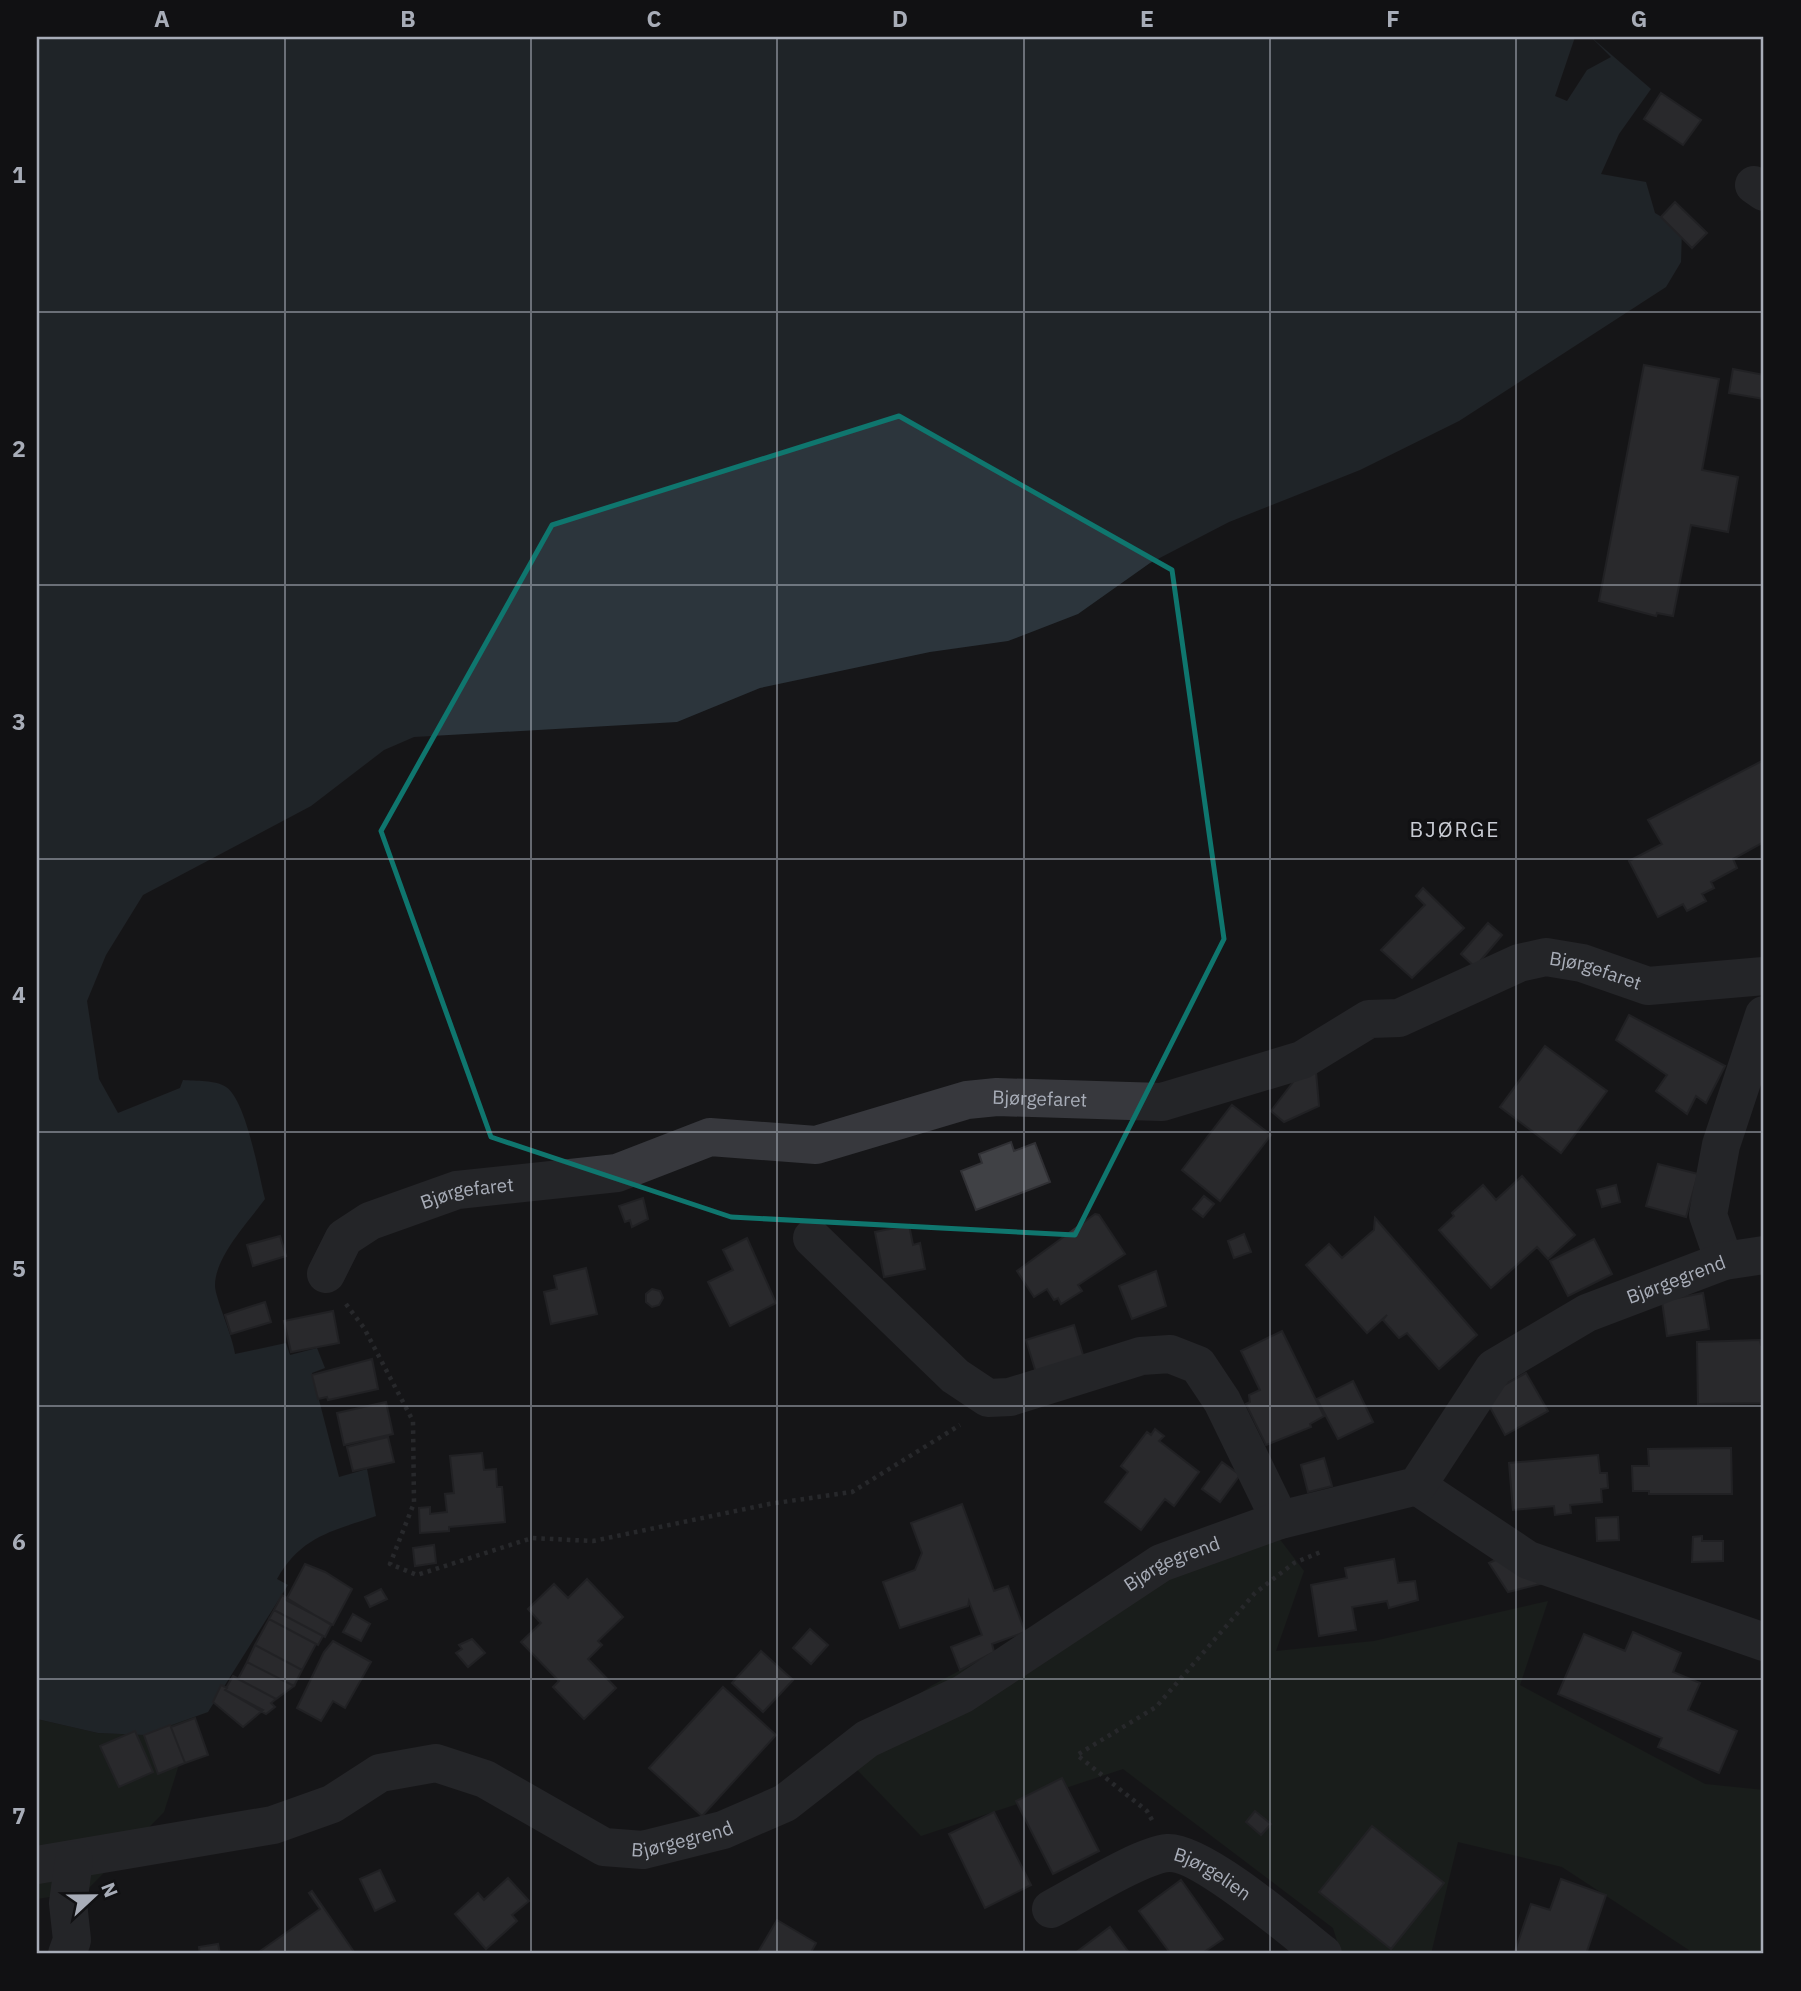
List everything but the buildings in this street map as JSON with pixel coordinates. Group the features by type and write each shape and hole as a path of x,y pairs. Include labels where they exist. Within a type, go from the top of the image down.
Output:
{"street":[{"name":"Bjørgefaret","path":"326,1274 344,1238 370,1221 457,1189 617,1173 710,1137 816,1145 967,1100 997,1097 1162,1102 1301,1060 1369,1019 1399,1018 1519,963 1546,957 1582,963 1648,986 1764,976"},
{"path":"1724,1261 1708,1215 1721,1145 1764,1016"},
{"path":"812,1238 956,1376 988,1398 1010,1396 1141,1356 1170,1354 1198,1365 1222,1401 1280,1520"},
{"name":"Bjørgegrend","path":"37,1865 273,1825 332,1804 380,1773 436,1763 485,1779 604,1847 643,1850 723,1830 785,1803 867,1739 963,1694 1161,1563 1280,1520 1417,1486 1494,1368 1587,1313 1724,1261 1764,1255"},
{"path":"1417,1486 1528,1560 1764,1642"},
{"name":"Bjørgelien","path":"1051,1909 1144,1861 1166,1853 1188,1855 1264,1907 1324,1954"},
{"path":"67,1954 72,1940 68,1903 74,1860"}],"path":[{"path":"326,1274 364,1328 413,1420 414,1503 390,1563 417,1575 532,1538 593,1541 769,1504 852,1492 969,1419 988,1398"},
{"path":"1166,1853 1147,1811 1077,1755 1156,1707 1255,1593 1294,1563 1326,1550"}],"highlighted area":[{"path":"899,416 1172,570 1224,939 1075,1235 731,1217 491,1137 381,831 552,525"}],"shaded area":[{"path":"37,37 1591,37 1651,89 1619,134 1601,174 1646,182 1655,213 1682,229 1681,262 1666,287 1459,421 1360,470 1229,522 1150,563 1078,614 1008,641 930,652 760,688 677,722 414,737 384,750 311,806 143,895 106,955 87,1001 99,1079 118,1113 180,1088 183,1080 217,1083 226,1087 233,1095 246,1122 265,1199 234,1240 216,1274 215,1290 235,1354 286,1343 290,1355 317,1348 325,1368 312,1373 339,1477 367,1469 376,1516 319,1537 297,1553 277,1579 288,1585 208,1712 144,1735 98,1733 37,1719"},
{"path":"1272,1529 1304,1571 1276,1651 1374,1641 1548,1601 1520,1685 1705,1784 1764,1790 1764,1954 1695,1954 1562,1867 1458,1842 1431,1954 1341,1954 1333,1928 1123,1769 921,1836 837,1749 931,1686 1059,1617"},
{"path":"194,1717 164,1812 86,1891 37,1899 37,1719 98,1733 143,1735"}],"pier":[{"path":"1575,37 1591,37 1611,57 1587,70 1567,101 1555,96"}],"district":[{"name":"BJØRGE","path":"1455,829"}]}
